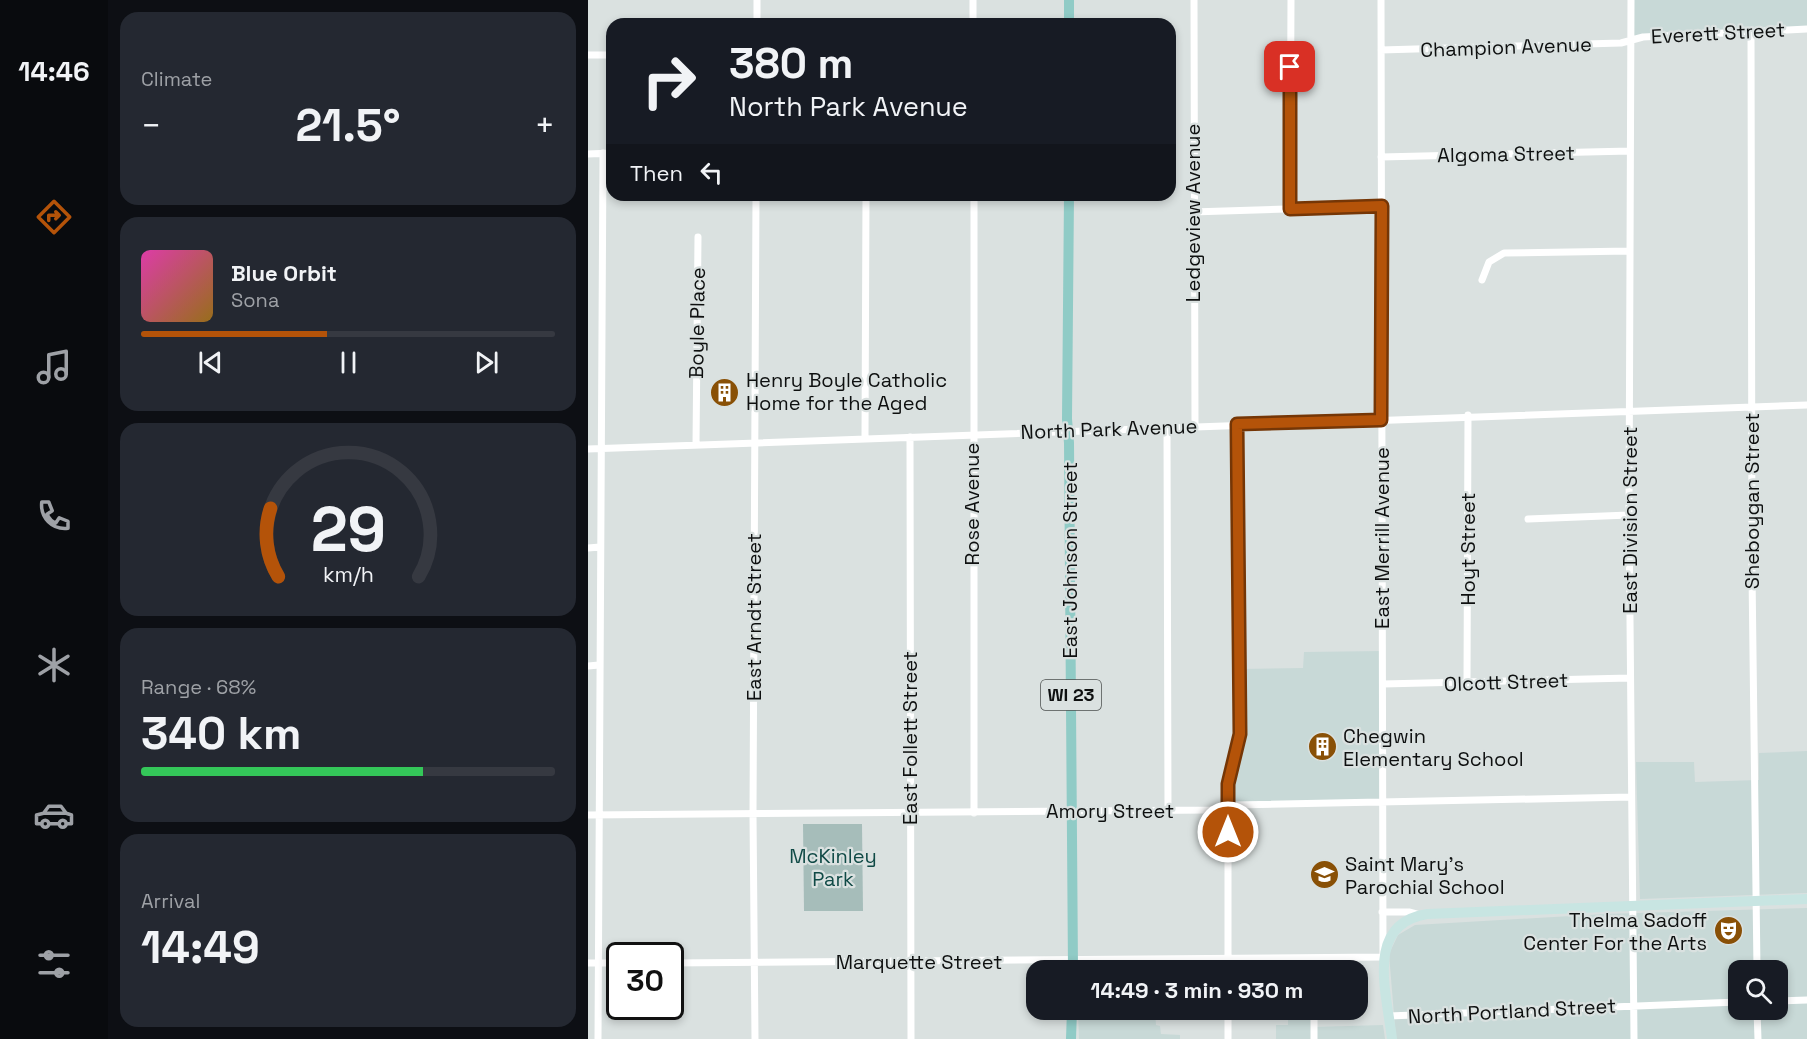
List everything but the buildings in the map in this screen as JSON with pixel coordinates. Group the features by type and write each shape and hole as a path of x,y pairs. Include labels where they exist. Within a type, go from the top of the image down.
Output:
{"main road":[{"path":"1069,0 1069,18"},
{"name":"East Johnson Street","path":"1069,201 1068,430 1073,960"},
{"path":"1383,957 1386,945 1396,926 1406,919 1420,915 1807,899"},
{"name":"East Merrill Avenue","path":"1383,957 1392,1039"},
{"path":"1071,1039 1072,1020"}],"street":[{"path":"757,0 757,18"},
{"path":"973,0 973,18"},
{"name":"Ledgeview Avenue","path":"1194,0 1192,212 1195,426"},
{"path":"1290,209 1291,0"},
{"name":"East Merrill Avenue","path":"1381,0 1383,957"},
{"name":"East Division Street","path":"1631,0 1630,797 1635,1039"},
{"name":"Everett Street","path":"1630,41 1643,36 1807,29"},
{"name":"Sheboygan Street","path":"1751,31 1757,960"},
{"name":"Champion Avenue","path":"1381,50 1621,44 1630,41"},
{"path":"588,55 606,54"},
{"name":"Algoma Street","path":"1381,157 1630,151"},
{"path":"588,154 603,153 598,1039"},
{"name":"East Arndt Street","path":"755,1039 753,814 756,201"},
{"path":"865,438 866,201"},
{"name":"Rose Avenue","path":"974,201 972,434 974,813"},
{"path":"1192,212 1382,206"},
{"name":"Boyle Place","path":"696,445 698,237"},
{"path":"1482,280 1489,262 1504,254 1630,251"},
{"name":"North Park Avenue","path":"588,449 1807,405"},
{"name":"Hoyt Street","path":"1467,684 1468,416"},
{"path":"1228,959 1228,808 1230,775 1240,734 1237,424"},
{"path":"1167,427 1168,811"},
{"name":"East Follett Street","path":"910,437 911,1039"},
{"path":"1528,519 1629,515"},
{"path":"588,548 600,547"},
{"path":"588,666 599,666"},
{"name":"Olcott Street","path":"1383,684 1467,684 1630,678"},
{"name":"Amory Street","path":"588,815 1168,811 1228,808 1235,805 1630,797"},
{"path":"1382,912 1409,912 1420,915"},
{"name":"Marquette Street","path":"1202,960 1383,957"},
{"name":"Marquette Street","path":"684,963 911,962 1026,964"},
{"path":"588,963 606,963"},
{"path":"1788,1001 1807,1000"},
{"name":"North Portland Street","path":"1389,1016 1728,1002"},
{"path":"1228,1020 1228,1039"},
{"path":"1314,1020 1314,1039"},
{"path":"1757,1020 1758,1039"}],"shaded area":[{"path":"1631,0 1807,0 1807,29 1630,41"},
{"path":"1383,651 1384,803 1228,808 1240,734 1239,669 1303,668 1304,652"},
{"path":"1807,751 1807,893 1640,899 1636,762 1694,762 1695,782 1759,780 1759,753"},
{"path":"1807,908 1807,1039 1396,1039 1389,954 1398,935 1415,925 1605,914"},
{"path":"1078,1020 1156,1020 1156,1025 1160,1026 1161,1034 1180,1035 1180,1039 1079,1039"},
{"path":"1288,1020 1313,1020 1313,1027 1383,1025 1385,1039 1276,1039 1276,1025 1288,1025"}],"green space":[{"name":"McKinley Park","path":"803,824 862,824 863,911 804,911"}],"place":[{"name":"Henry Boyle Catholic Home for the Aged","path":"725,392"},
{"name":"Chegwin Elementary School","path":"1322,747"},
{"name":"Saint Mary's Parochial School","path":"1324,875"},
{"name":"Thelma Sadoff Center For the Arts","path":"1728,931"}],"route":[{"path":"1228,832 1228,784 1240,734 1237,424 1381,420 1382,206 1290,209 1290,67"}]}
